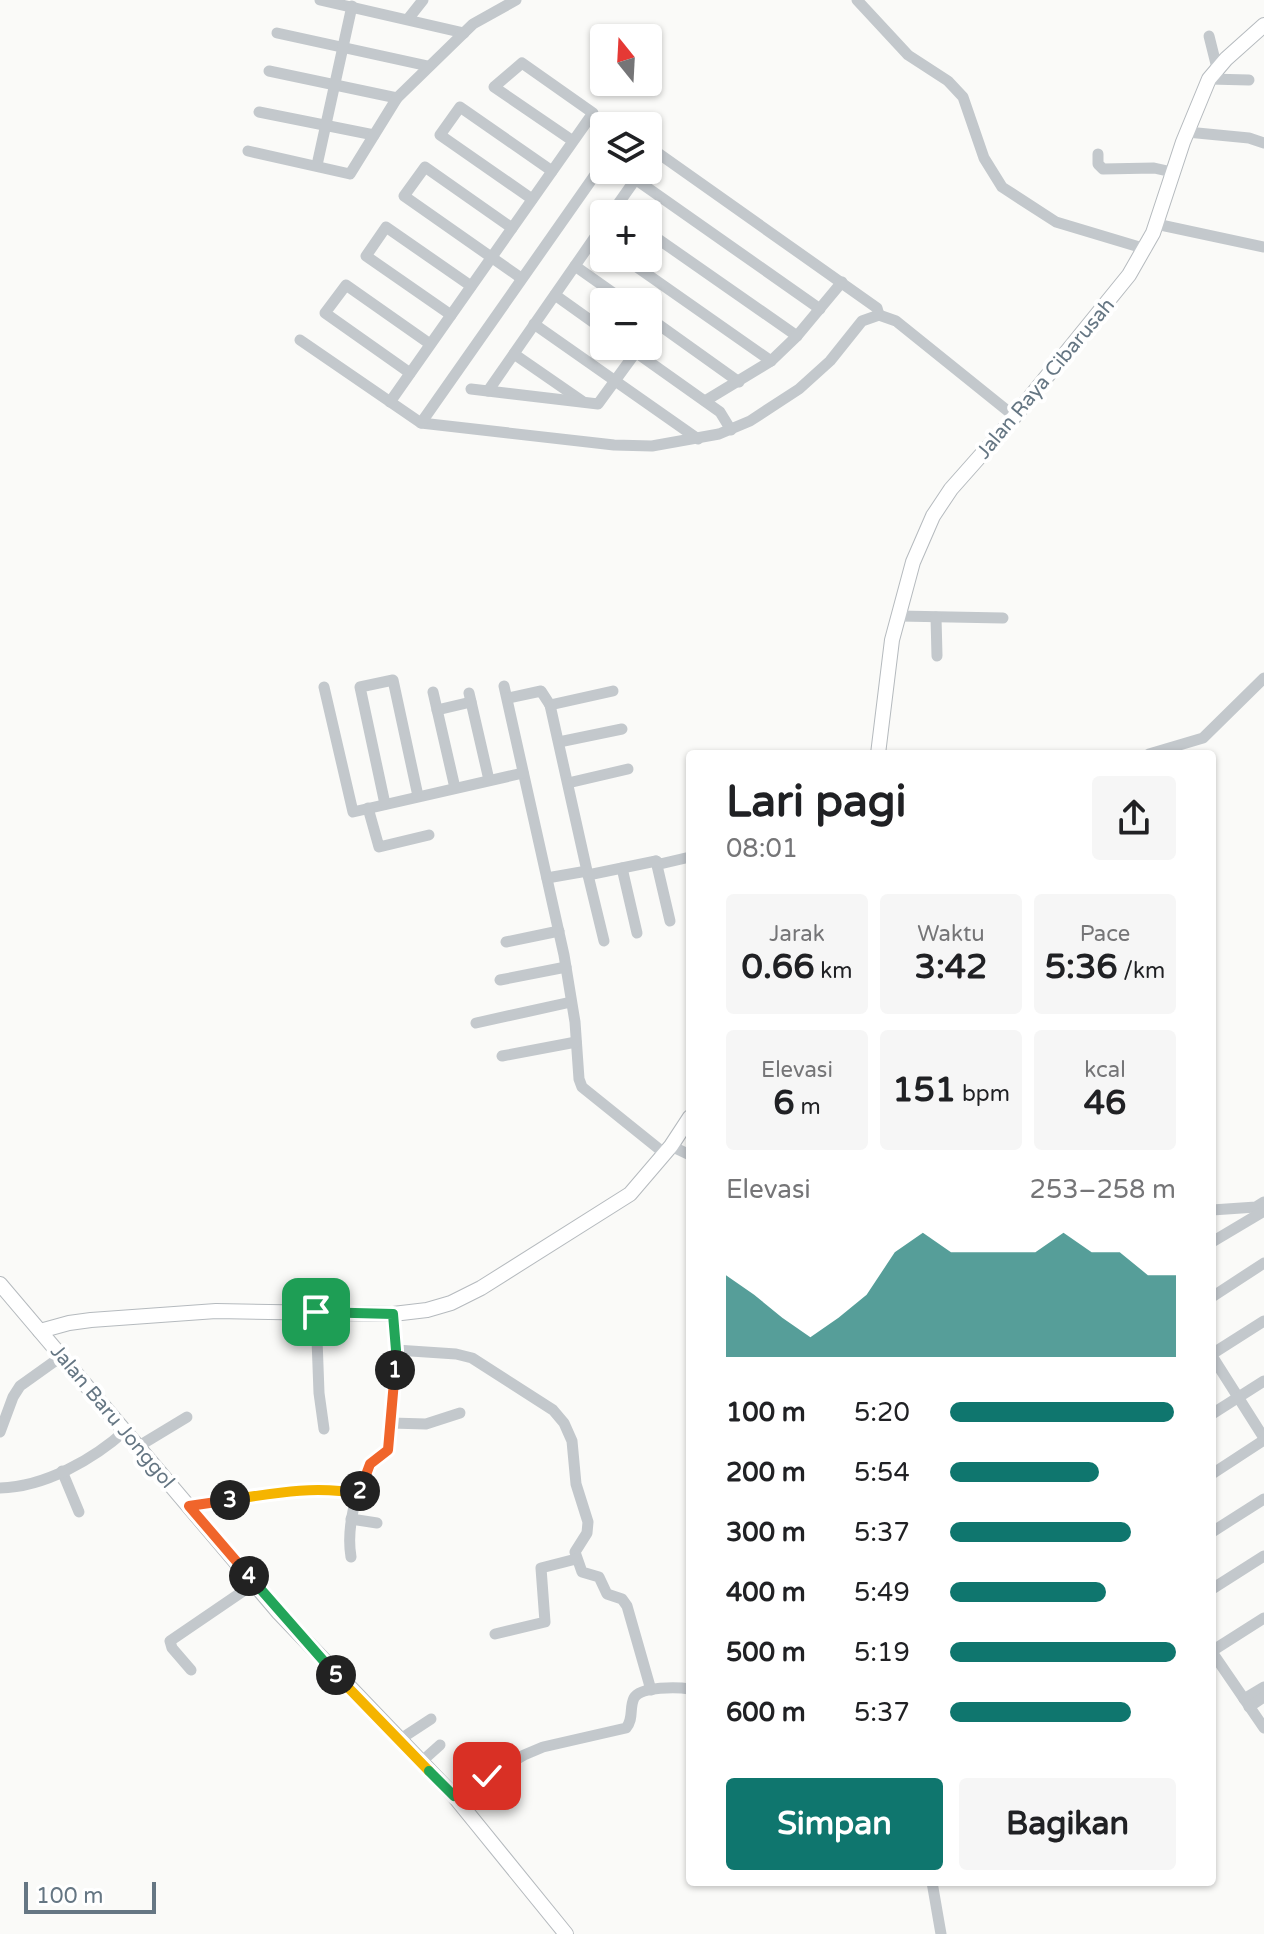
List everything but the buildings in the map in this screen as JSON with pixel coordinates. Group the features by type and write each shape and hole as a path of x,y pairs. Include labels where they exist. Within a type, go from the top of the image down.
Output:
{"main road":[{"name":"Jalan Raya Cibarusah","path":"878,750 890,651 917,549 933,516 951,489 1129,275 1146,249 1187,132 1213,74 1264,25"},
{"path":"40,1331 69,1323 201,1312 393,1314 427,1310 451,1303 481,1288 621,1201 646,1178 686,1123"},
{"name":"Jalan Baru Jonggol","path":"0,1284 333,1672 454,1796 566,1934"}],"street":[{"path":"320,0 464,33"},
{"path":"408,19 423,0"},
{"path":"248,151 350,174 397,98 464,33 516,0"},
{"path":"857,0 908,55 957,89 968,108 984,158 1002,187 1056,222 1146,249"},
{"path":"317,165 352,6"},
{"path":"277,33 428,66"},
{"path":"1209,36 1213,74 1249,80"},
{"path":"390,402 593,113 522,63 494,87 573,141"},
{"path":"269,71 397,98"},
{"path":"532,199 440,135 460,107 552,171"},
{"path":"259,112 374,135"},
{"path":"1187,132 1249,138 1264,143"},
{"path":"1098,154 1098,164 1103,169 1145,168 1172,172"},
{"path":"662,160 842,282 877,308 879,315"},
{"path":"512,228 425,167 404,196 521,278"},
{"path":"421,423 590,182"},
{"path":"650,184 820,309"},
{"path":"1156,224 1264,247"},
{"path":"451,315 366,256 386,227 471,286"},
{"path":"662,242 797,336"},
{"path":"488,391 575,266 590,250"},
{"path":"575,266 606,288"},
{"path":"644,272 771,361"},
{"path":"705,401 771,361 797,336 842,282"},
{"path":"410,373 325,313 346,285 430,344"},
{"path":"555,295 590,320"},
{"path":"300,340 421,423 634,446 698,439 731,430 767,411 799,389 830,361 862,321 879,315 896,321 1014,416"},
{"path":"534,324 698,439"},
{"path":"662,327 739,382"},
{"path":"514,354 584,402"},
{"path":"471,389 598,404 626,360"},
{"path":"647,360 720,412 731,430"},
{"path":"899,616 1003,618"},
{"path":"936,617 937,656"},
{"path":"1162,750 1203,738 1264,678"},
{"path":"385,804 360,687 393,680 418,796"},
{"path":"324,687 350,809 355,812 523,773"},
{"path":"604,941 550,705 541,691 506,692 566,967 577,1071 582,1087 668,1150 686,1154"},
{"path":"550,705 613,691"},
{"path":"433,692 455,788"},
{"path":"437,710 470,697 489,780"},
{"path":"559,742 622,729"},
{"path":"568,783 628,769"},
{"path":"368,808 379,847 429,835"},
{"path":"547,878 686,858"},
{"path":"656,861 670,921"},
{"path":"622,868 637,933"},
{"path":"506,942 559,931"},
{"path":"500,980 566,967"},
{"path":"476,1023 571,1002"},
{"path":"502,1056 576,1042"},
{"path":"1216,1210 1256,1207 1264,1202"},
{"path":"1216,1240 1264,1211"},
{"path":"1216,1217 1237,1215 1245,1223"},
{"path":"1216,1294 1264,1263"},
{"path":"316,1312 319,1393 324,1429"},
{"path":"351,1557 348,1540 351,1519 370,1464 388,1450 396,1350 393,1314"},
{"path":"1216,1352 1264,1321"},
{"path":"396,1350 472,1358 553,1410 564,1423 572,1441 576,1484 588,1522 587,1533 575,1552 576,1559 582,1572 599,1577 607,1594 622,1599 627,1606 651,1690"},
{"path":"0,1432 20,1386 62,1356"},
{"path":"1216,1362 1264,1439 1216,1471"},
{"path":"1216,1412 1264,1381"},
{"path":"391,1423 426,1424 460,1413"},
{"path":"139,1446 187,1417"},
{"path":"0,1488 30,1482 98,1455 126,1430"},
{"path":"62,1471 79,1512"},
{"path":"189,1506 307,1489 326,1488 360,1494"},
{"path":"1216,1529 1264,1499"},
{"path":"351,1519 377,1523"},
{"path":"1216,1586 1264,1556"},
{"path":"495,1634 545,1622 541,1568 576,1559"},
{"path":"191,1670 172,1648 170,1641 255,1583"},
{"path":"1216,1649 1264,1618"},
{"path":"1216,1658 1264,1728"},
{"path":"454,1796 543,1747 626,1728 631,1721 635,1696 674,1686 686,1688"},
{"path":"1246,1703 1264,1687"},
{"path":"1246,1703 1264,1697"},
{"path":"399,1740 431,1719"},
{"path":"421,1762 440,1745"},
{"path":"933,1886 941,1934"}],"route":[{"path":"316,1312 393,1314 396,1350 387,1454 370,1464 360,1494 326,1488 307,1489 189,1506 279,1613 454,1796 487,1776"}]}
